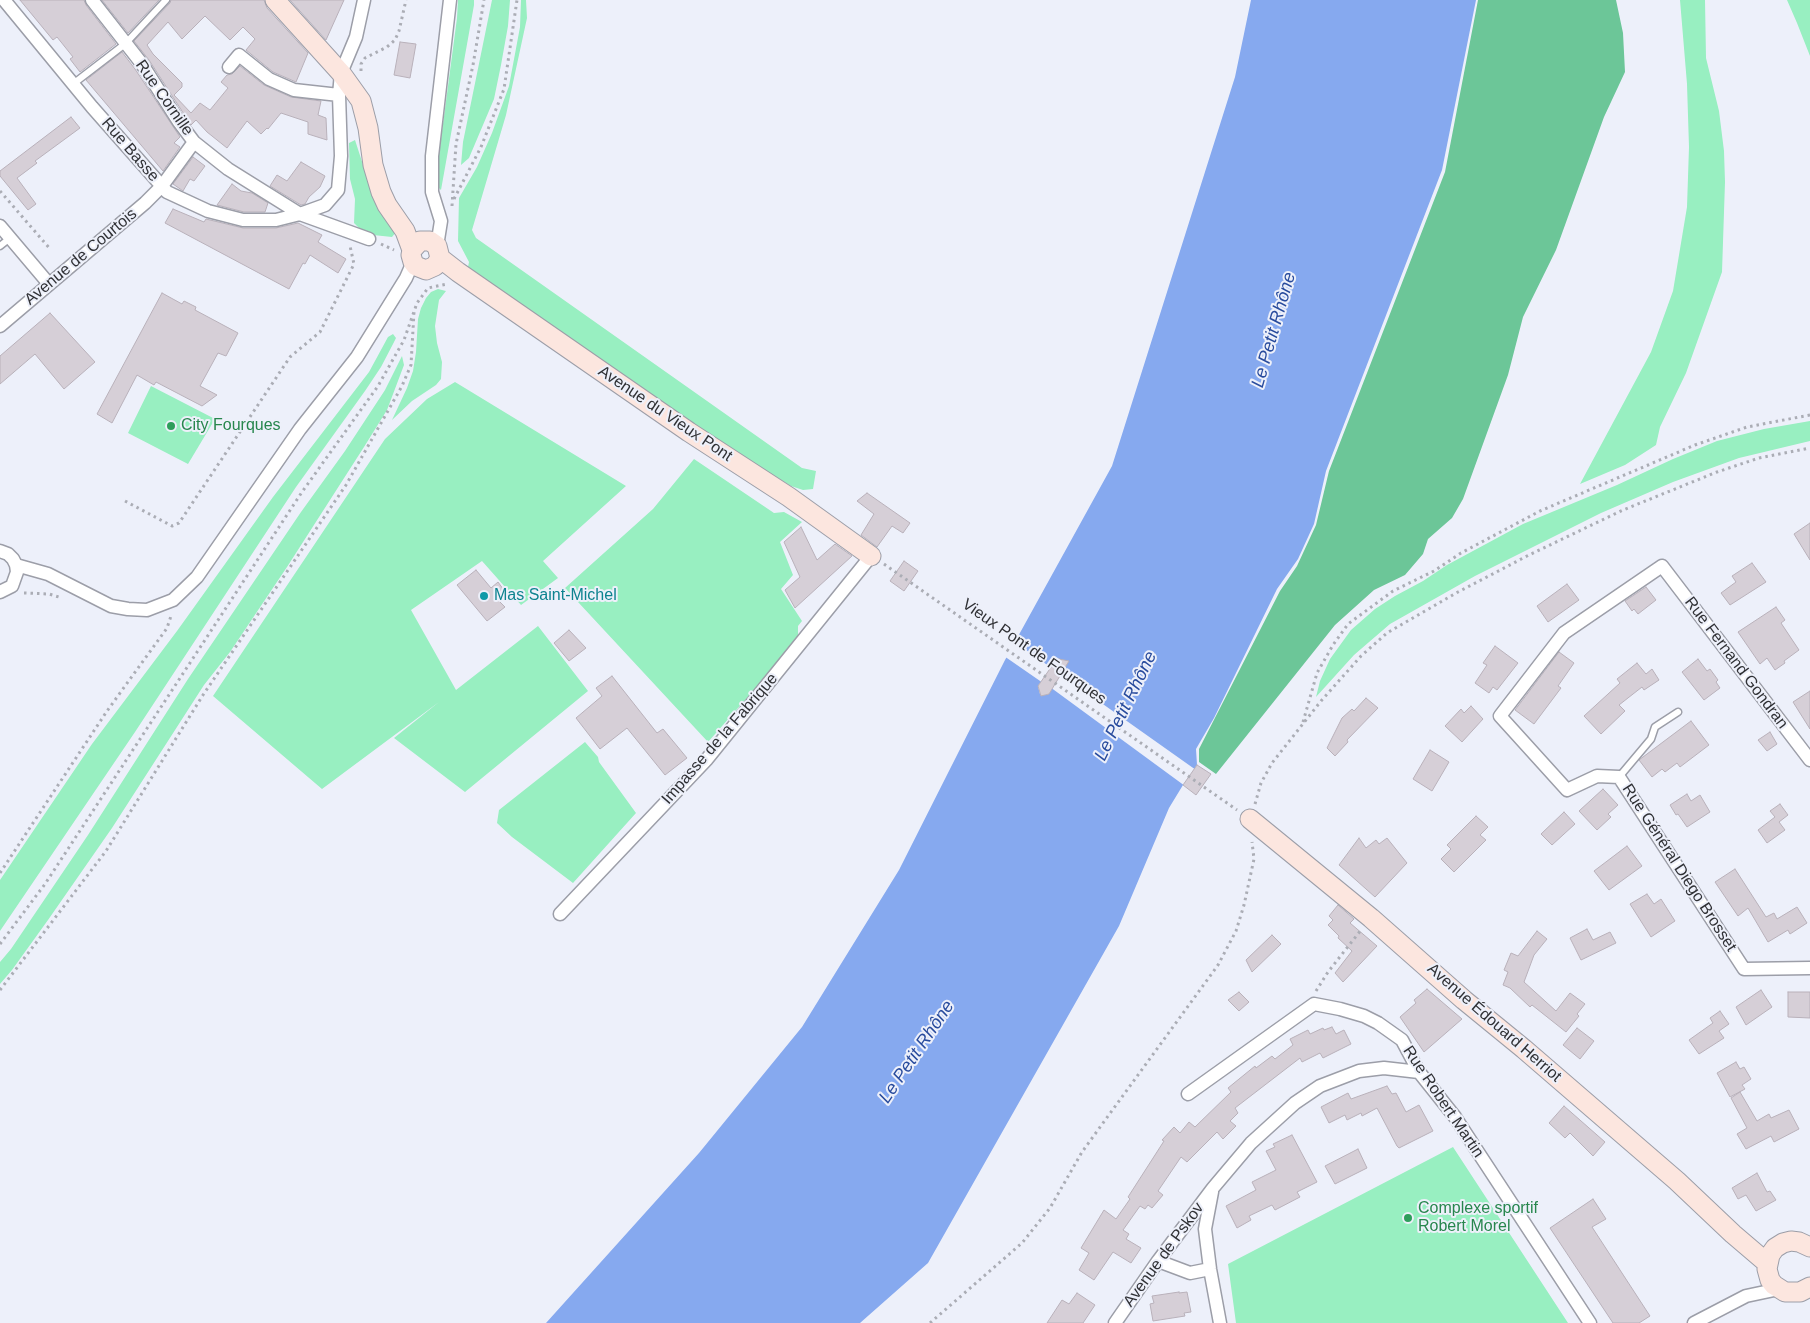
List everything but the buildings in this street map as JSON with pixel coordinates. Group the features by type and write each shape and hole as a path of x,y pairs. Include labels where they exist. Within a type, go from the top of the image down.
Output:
{"street":[{"name":"Rue Basse","path":"4,0 73,84 167,192 208,211 243,220 276,220 325,205 338,190 347,93"},
{"name":"Rue Cornille","path":"92,0 142,64 194,142 228,169 300,214 369,239"},
{"name":"Avenue du Vieux Pont","path":"274,0 341,73 347,93 361,101 366,119 373,165 386,205 421,252 458,272 689,432 796,501 871,556"},
{"path":"341,73 356,37 364,0"},
{"path":"16,565 48,574 111,606 128,610 147,610 173,600 198,577 300,429 357,357 441,221 432,192 431,177 450,0"},
{"path":"229,67 239,56 269,79 294,90 347,93"},
{"name":"Avenue de Courtois","path":"0,326 162,186 194,142"},
{"path":"0,226 5,242 49,284"},
{"path":"0,551 8,554 16,565 16,580 12,586 0,592"},
{"name":"Impasse de la Fabrique","path":"560,914 707,759 871,556"},
{"name":"Rue Fernand Gondran","path":"1662,566 1810,760"},
{"name":"Rue Général Diego Brosset","path":"1662,566 1564,633 1500,716 1567,790 1597,776 1619,777 1744,969 1810,968"},
{"path":"16,580 48,574"},
{"name":"Avenue Édouard Herriot","path":"1250,820 1371,918 1464,1000 1524,1049 1677,1181 1772,1269 1792,1293 1807,1294"},
{"path":"1188,1094 1314,1004"},
{"name":"Rue Robert Martin","path":"1314,1004 1364,1016 1402,1040 1419,1072 1455,1117 1590,1323"},
{"name":"Avenue de Pskov","path":"1115,1323 1158,1261 1213,1188 1251,1143 1295,1103 1320,1086 1359,1071 1384,1068 1419,1072"},
{"name":"Avenue de Pskov","path":"1213,1188 1205,1229 1220,1323"},
{"path":"1694,1323 1746,1296 1772,1269 1783,1243 1806,1241"},
{"path":"1158,1261 1190,1273 1210,1269"},
{"path":"1746,1296 1772,1269"}],"lane":[{"path":"73,84 125,44 166,0"},
{"path":"1619,777 1652,739 1655,727 1678,712"}],"path":[{"path":"347,93 363,82 361,64 366,58 387,47 395,40 406,0"},
{"path":"456,144 474,65 484,0"},
{"path":"452,201 481,147 504,89 517,0"},
{"path":"0,191 51,250"},
{"path":"369,239 421,252"},
{"path":"125,501 172,526 180,523 290,357 320,332 354,264 349,244"},
{"path":"0,990 106,851 203,695 346,485 401,389 410,365 415,308"},
{"path":"0,944 45,884 302,492 378,386"},
{"path":"1302,725 1317,673 1333,644 1348,624 1393,591 1434,571 1461,553 1540,511 1695,445 1747,427 1810,415"},
{"path":"930,1323 1022,1243 1050,1208 1082,1152 1218,965 1236,931 1244,905 1254,859 1250,820 1261,783 1272,763 1321,701 1361,656 1387,633 1458,592 1529,555 1623,510 1726,469 1759,458 1810,448"},
{"name":"Vieux Pont de Fourques","path":"901,575 1226,803"},
{"path":"0,873 107,711 168,628 173,600"},
{"path":"1314,1004 1315,994 1328,972 1364,926"}],"green space":[{"path":"458,0 474,0 474,5 441,190 438,187 436,177"},
{"path":"492,0 510,0 508,26 501,65 494,99 469,158 461,165 463,142"},
{"path":"521,0 526,0 527,18 506,115 472,230 476,238 802,468 816,471 813,489 803,490 791,486 735,452 468,267 469,262 458,241 459,198 477,167 509,86 520,27"},
{"path":"1478,0 1616,0 1623,33 1625,72 1604,117 1556,250 1523,317 1508,375 1463,499 1452,518 1428,539 1423,554 1405,575 1374,590 1335,625 1216,774 1199,762 1199,749 1280,591 1297,566 1316,525 1329,471 1445,172"},
{"path":"1680,0 1705,0 1706,58 1719,111 1724,151 1725,182 1722,272 1686,373 1660,427 1656,445 1625,465 1580,484 1651,352 1673,291 1687,207 1689,147 1687,84"},
{"path":"1787,0 1810,0 1810,56 1797,23"},
{"path":"355,140 377,208 396,232 392,237 373,235 362,231 354,223 355,199 350,179 349,143"},
{"path":"438,289 446,291 439,300 435,326 442,362 441,379 436,385 412,401 392,420 413,371 418,319 421,308 431,292"},
{"path":"393,334 396,338 381,367 296,487 135,732 0,931 0,880 92,744 177,631 273,497 369,372 388,337"},
{"path":"402,356 404,365 387,410 364,447 230,652 204,685 112,828 48,920 0,984 0,962 11,949 88,835 188,679 301,512 345,451 385,390"},
{"path":"455,382 626,486 543,561 558,578 521,605 482,561 411,610 456,690 538,626 588,691 465,792 394,738 439,702 322,789 213,696 385,439 427,399"},
{"name":"City Fourques","path":"151,386 215,419 188,464 128,433"},
{"path":"1810,421 1810,441 1739,458 1673,482 1601,513 1475,576 1390,624 1354,655 1316,697 1320,681 1330,659 1351,630 1375,609 1447,565 1523,524 1717,441 1764,429"},
{"path":"694,459 774,513 784,512 802,522 780,542 793,575 781,589 802,621 798,626 798,640 708,742 565,588 653,509"},
{"path":"585,742 598,757 599,762 636,813 573,883 512,837 497,823 499,810"},
{"name":"Complexe sportif Robert Morel","path":"1453,1147 1568,1323 1236,1323 1228,1264"}],"water":[{"name":"Le Petit Rhône","path":"1251,0 1476,0 1442,170 1326,471 1314,524 1298,559 1277,589 1214,718 1196,749 1197,765 1169,808 1119,926 928,1263 860,1323 546,1323 699,1153 802,1027 899,870 1005,660 1112,466 1235,77","holes":["1059,659 1065,663 1066,667 1048,694 1040,694 1038,686 1056,660"]}],"pier":[{"path":"1012,640 1053,669 1043,683 1004,656"},
{"path":"1059,673 1196,770 1185,786 1050,687"}],"place":[{"name":"City Fourques","path":"171,426"},
{"name":"Mas Saint-Michel","path":"484,596"},
{"name":"Complexe sportif Robert Morel","path":"1408,1218"}]}
